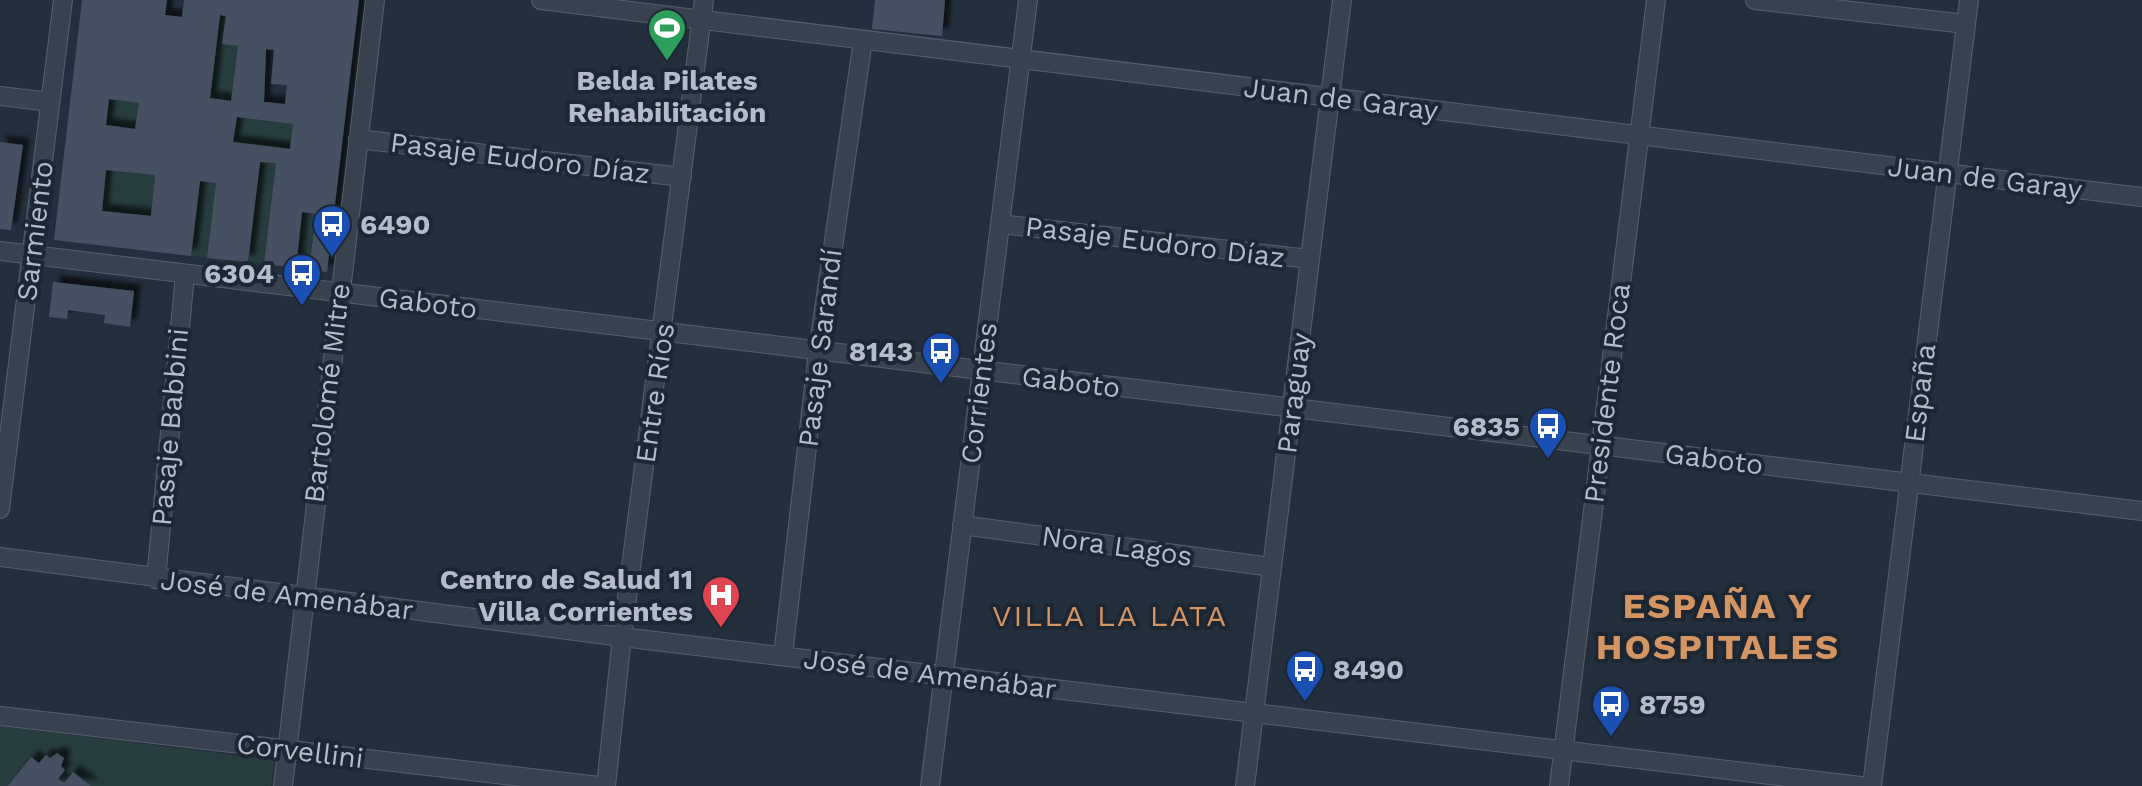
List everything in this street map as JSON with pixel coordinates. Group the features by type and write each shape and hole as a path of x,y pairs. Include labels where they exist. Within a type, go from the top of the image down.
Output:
{"street":[{"name":"Sarmiento","path":"0,509 63,0"},
{"name":"Bartolomé Mitre","path":"283,786 375,0"},
{"name":"Juan de Garay","path":"541,0 2142,197"},
{"name":"Entre Ríos","path":"606,786 622,637 704,0"},
{"name":"Corrientes","path":"930,786 1028,0"},
{"name":"Paraguay","path":"1245,786 1342,0"},
{"name":"Presidente Roca","path":"1559,786 1656,0"},
{"path":"1755,0 1966,24"},
{"name":"España","path":"1872,786 1969,0"},
{"name":"Pasaje Sarandí","path":"783,656 818,351 863,40"},
{"path":"0,96 50,102"},
{"name":"Pasaje Eudoro Díaz","path":"358,139 682,177"},
{"name":"Pasaje Eudoro Díaz","path":"1000,224 1310,259"},
{"name":"Gaboto","path":"0,251 2142,511"},
{"name":"Pasaje Babbini","path":"156,579 185,275"},
{"name":"Nora Lagos","path":"962,525 1272,567"},
{"name":"José de Amenábar","path":"0,557 622,637 1861,786"},
{"name":"Corvellini","path":"0,716 599,786"}],"green space":[{"path":"220,15 226,16 222,44 238,46 231,101 210,98"},
{"path":"109,99 139,103 135,129 106,125"},
{"path":"237,117 293,124 290,149 233,142"},
{"path":"260,162 276,163 264,264 248,262"},
{"path":"106,170 155,175 151,216 102,211"},
{"path":"200,181 216,183 207,258 191,256"},
{"path":"302,212 316,214 309,270 296,268"},
{"path":"0,726 274,760 271,786 0,786"}],"building":[{"path":"82,0 167,0 165,15 182,17 184,0 359,0 327,272 309,270 316,214 302,212 296,268 264,264 276,163 260,162 248,262 207,258 216,183 200,181 191,256 54,240","holes":["220,15 226,16 222,44 238,46 231,101 210,98","266,49 274,50 271,84 287,85 285,104 264,102","109,99 139,103 135,129 106,125","237,117 293,124 290,149 233,142","106,170 155,175 151,216 102,211"]},
{"path":"875,0 945,0 942,36 872,29"},
{"path":"0,142 23,145 11,230 0,229"},
{"path":"53,282 134,291 130,327 104,323 105,315 68,310 67,319 49,317"},
{"path":"57,753 64,758 61,766 65,770 58,779 64,783 73,772 91,786 8,786 31,757 39,763 46,755 50,758"}],"place":[{"name":"Belda Pilates Rehabilitación","path":"667,62"},
{"name":"6490","path":"332,258"},
{"name":"6304","path":"302,307"},
{"name":"8143","path":"941,385"},
{"name":"6835","path":"1548,460"},
{"name":"Centro de Salud 11 Villa Corrientes","path":"721,629"},
{"name":"8490","path":"1305,703"},
{"name":"8759","path":"1611,738"}],"district":[{"name":"VILLA LA LATA","path":"1110,615"},
{"name":"ESPAÑA Y HOSPITALES","path":"1718,626"}]}
